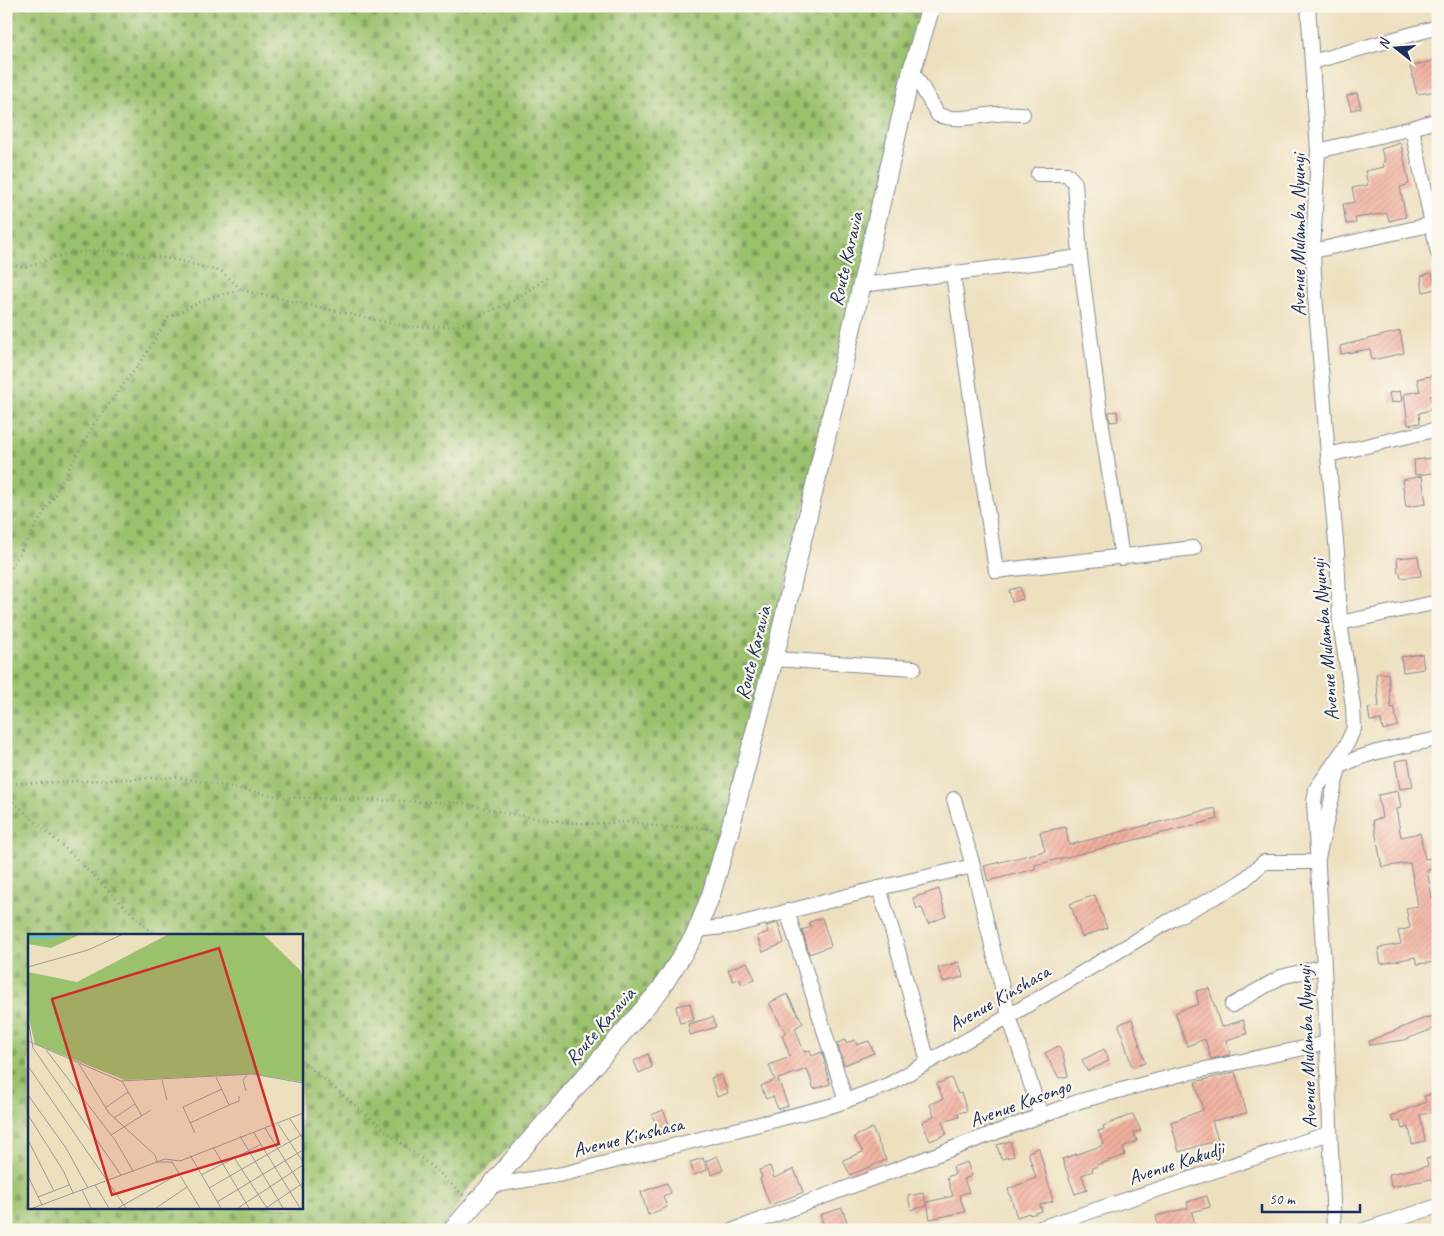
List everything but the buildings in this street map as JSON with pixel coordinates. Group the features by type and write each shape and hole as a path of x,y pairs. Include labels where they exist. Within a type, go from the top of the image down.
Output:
{"street":[{"name":"Route Karavia","path":"452,1230 660,990 678,964 697,930 711,895 774,659 912,70 931,6"},
{"name":"Avenue Mulamba Nyunyi","path":"1308,6 1318,151 1313,251 1328,455 1338,553 1340,623 1354,706 1354,728 1346,746 1316,789 1314,802 1328,1043 1334,1230"},
{"path":"1312,62 1438,27"},
{"path":"912,70 938,115 949,119 968,119 998,113 1023,114"},
{"path":"1318,151 1438,120"},
{"path":"1412,128 1435,224 1438,253"},
{"path":"1038,174 1067,174 1075,183 1080,257 1100,413 1122,558"},
{"path":"1313,251 1435,224"},
{"path":"862,285 1080,257"},
{"path":"953,274 996,571 1122,558 1194,548"},
{"path":"1328,455 1438,429"},
{"path":"1340,623 1438,602"},
{"path":"774,659 914,668"},
{"path":"1317,862 1339,767 1349,761 1363,757 1438,739"},
{"path":"954,798 973,866 1009,1016 1041,1116"},
{"name":"Avenue Kinshasa","path":"489,1186 563,1174 846,1101 888,1085 1171,920 1228,890 1244,880 1264,862 1317,862"},
{"path":"697,930 731,926 973,866"},
{"path":"879,888 928,1062"},
{"path":"787,911 846,1101"},
{"path":"1232,1006 1280,977 1324,966"},
{"name":"Avenue Kasongo","path":"734,1230 1080,1101 1178,1075 1328,1043"},
{"name":"Avenue Kakudji","path":"1034,1230 1330,1133"},
{"path":"1364,1230 1438,1206"}],"path":[{"path":"6,264 27,267 64,254 102,250 177,260 222,272 242,290"},
{"path":"7,574 51,501 94,423 144,356 168,318 211,297 242,290 407,327 457,326 515,300 548,277"},
{"path":"6,784 178,778 281,797 462,803 510,814 564,822 590,824 629,822 666,827 698,827 729,833"},
{"path":"6,795 70,853 153,934"},
{"path":"302,1061 386,1132 442,1175 473,1205"}],"green space":[{"path":"6,6 927,6 728,816 699,910 663,974 600,1049 527,1129 467,1189 442,1230 6,1230"}]}
